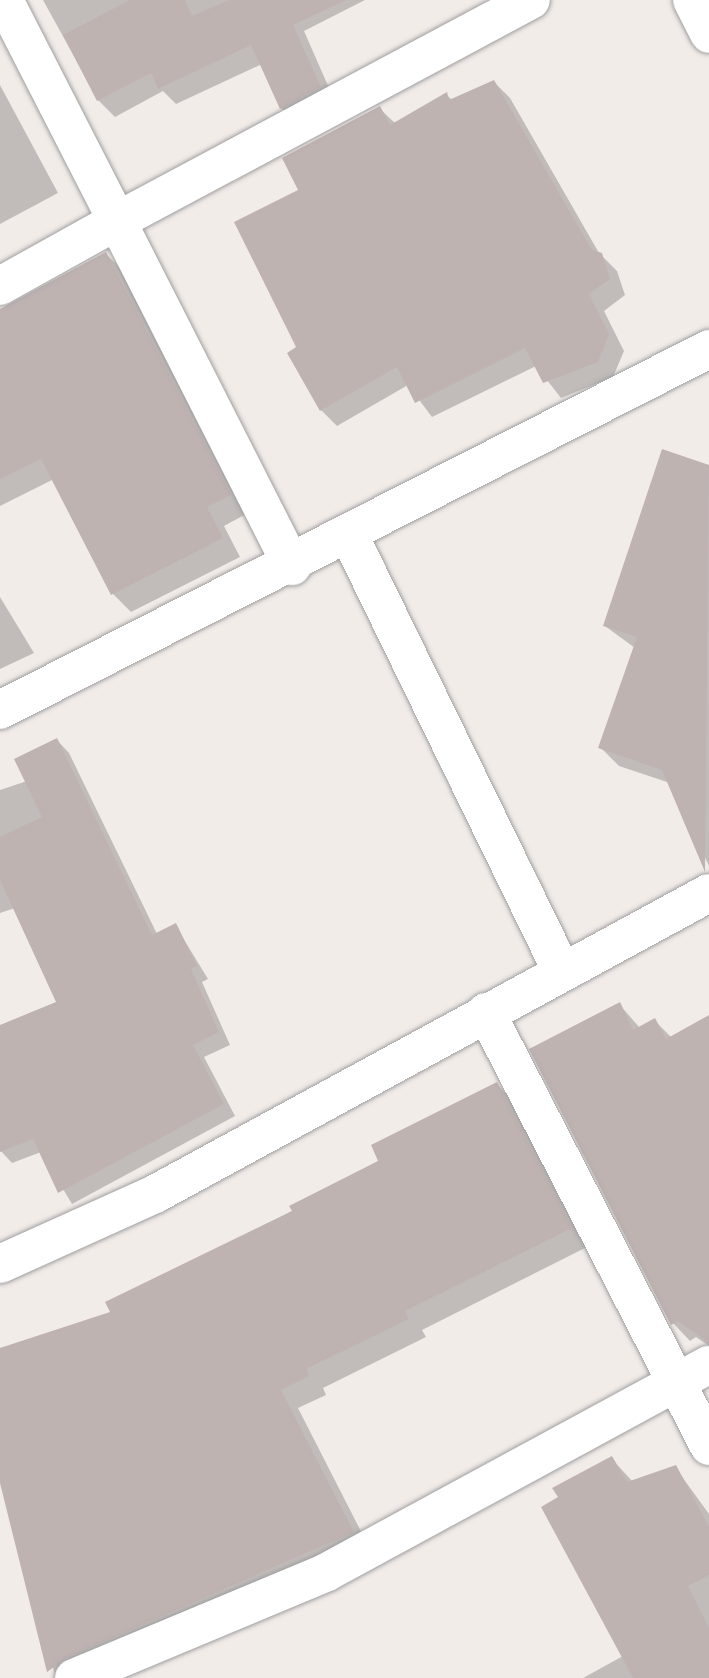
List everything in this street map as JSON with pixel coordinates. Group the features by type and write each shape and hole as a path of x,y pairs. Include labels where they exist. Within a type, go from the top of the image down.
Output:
{"street":[{"path":"4,0 292,566"},
{"path":"0,286 531,0"},
{"path":"692,0 709,34"},
{"path":"0,710 350,537 709,349"},
{"path":"350,537 560,968"},
{"path":"0,1264 155,1194 486,1012 560,968 709,893"},
{"path":"486,1012 694,1372 709,1446"},
{"path":"74,1678 327,1572 694,1372"}],"building":[{"path":"130,0 185,0 192,16 229,0 346,0 293,25 321,87 280,109 251,45 158,89 151,73 97,101 63,35"},
{"path":"494,80 592,250 602,253 610,279 589,294 609,334 598,362 543,383 525,348 415,403 397,367 320,411 287,353 296,347 234,222 298,190 282,158 380,106 390,125 447,92 449,100"},
{"path":"106,252 231,495 207,507 223,538 111,595 41,459 0,479 0,309"},
{"path":"662,449 709,465 705,872 662,770 598,748 637,637 603,626"},
{"path":"57,738 152,935 176,923 197,966 191,969 219,1032 193,1045 224,1104 58,1193 33,1139 0,1152 0,1025 56,1002 0,880 0,837 42,817 14,759"},
{"path":"620,1002 633,1030 655,1018 666,1039 709,1015 709,1343 678,1321 671,1325 529,1049"},
{"path":"497,1082 572,1228 405,1311 409,1319 306,1369 309,1376 281,1390 354,1532 66,1658 47,1672 0,1483 0,1348 110,1312 105,1302 292,1211 289,1206 378,1161 371,1145"},
{"path":"612,1456 627,1482 676,1465 709,1527 709,1575 688,1586 709,1628 709,1678 633,1678 541,1507 558,1497 552,1488"}]}
